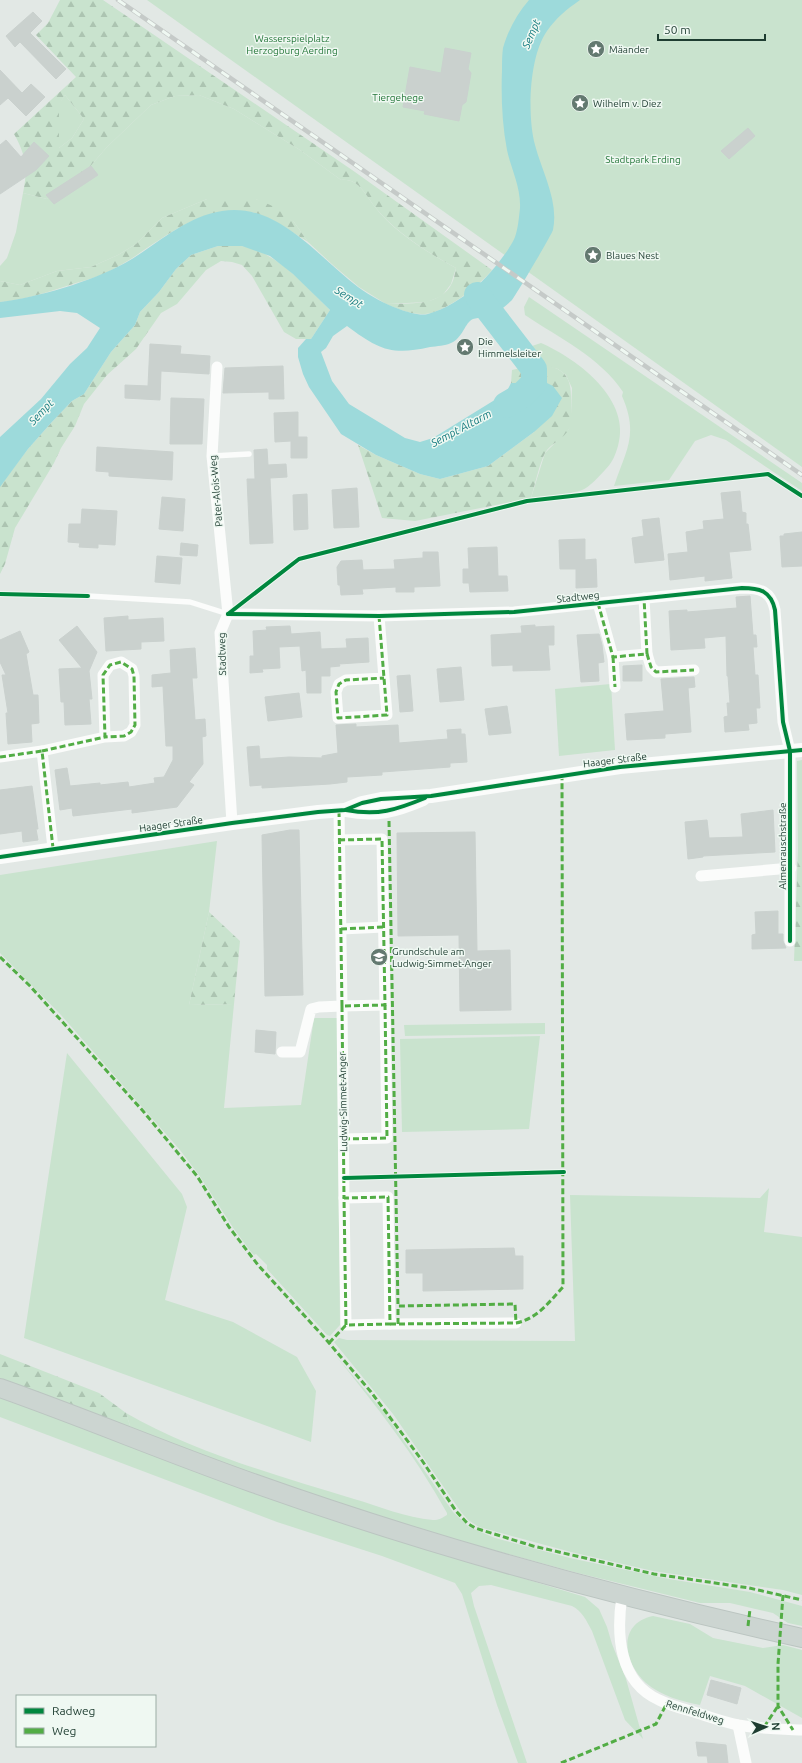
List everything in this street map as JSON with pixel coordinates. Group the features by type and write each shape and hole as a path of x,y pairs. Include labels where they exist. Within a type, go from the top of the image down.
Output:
{"main road":[{"path":"0,1388 237,1478 489,1560 622,1596 802,1638"}],"street":[{"name":"Pater-Alois-Weg","path":"217,367 212,456 228,614"},
{"name":"Stadtweg","path":"232,823 220,633 228,614 379,616 514,612 742,588 756,588 772,599 775,610 783,722 796,750"},
{"path":"644,598 647,654 651,667 656,672 694,670"},
{"name":"Stadtweg","path":"598,604 613,657 615,687"},
{"path":"379,616 387,715 338,718 336,692 339,684 346,680 384,678"},
{"path":"613,657 647,654"},
{"path":"0,757 42,751 105,737 124,736 131,732 135,725 134,672 129,666 121,662 110,665 103,675 105,737"},
{"name":"Haager Straße","path":"0,857 53,848 232,823 342,810 362,803 381,799 431,796 620,766 796,750"},
{"name":"Almenrauschstraße","path":"790,941 790,868 796,750"},
{"path":"42,751 53,848"},
{"name":"Ludwig-Simmet-Anger","path":"342,810 339,840 346,1325 516,1323"},
{"path":"339,840 382,839 384,927 387,1138 344,1139"},
{"path":"701,876 790,868"},
{"path":"340,929 384,927"},
{"path":"282,1052 300,1052 307,1030 311,1009 319,1007 385,1004"},
{"path":"344,1198 388,1197 390,1324"},
{"name":"Rennfeldweg","path":"622,1596 618,1623 620,1644 624,1660 631,1676 642,1689 658,1700 672,1706 738,1725 802,1730"},
{"path":"738,1725 746,1763"}],"lane":[{"path":"212,456 250,454"},
{"path":"88,596 190,602 228,614"}],"green space":[{"path":"60,0 103,0 355,172 492,270 462,297 452,304 433,312 415,314 386,304 423,302 440,296 447,291 452,283 456,268 423,249 392,225 361,189 353,182 341,180 300,150 234,109 199,95 175,96 151,105 107,147 87,170 58,194 47,199 23,193 26,169 25,162 14,134 76,77 36,35 48,23","holes":["65,95 84,119 72,138 59,148 59,105"]},
{"name":"Stadtpark Erding","path":"147,0 802,0 802,467"},
{"path":"65,95 84,119 72,138 59,148 59,104"},
{"path":"199,95 234,109 300,150 341,180 347,180 357,185 392,225 423,249 456,268 451,284 442,296 427,302 386,304 359,287 334,266 308,242 294,222 256,199 207,199 162,218 136,244 118,255 91,267 57,271 20,285 0,281 0,266 7,258 16,232 23,193 47,199 87,170 107,147 151,105 175,96"},
{"path":"207,199 256,199 275,207 294,222 308,242 265,216 249,212 229,211 210,214 175,230 125,263 104,274 38,295 0,302 0,281 20,285 57,271 91,267 118,255 136,244 162,218"},
{"path":"239,245 268,256 280,263 301,281 330,310 311,339 296,339 284,332 252,276 242,265 221,261 206,270 177,304 161,313 136,349 107,375 84,404 75,426 15,528 5,564 0,574 0,486 28,449 51,423 72,401 84,394 111,352 135,325 140,312 159,292 176,269 191,255 218,246"},
{"path":"529,297 802,483 802,491 726,440 711,435 695,441 669,480 614,486 629,442 630,432 630,421 622,396 623,392 603,368 591,358 525,315 524,307"},
{"path":"541,343 571,359 599,383 610,397 617,413 620,429 618,446 613,459 588,487 572,493 531,498 545,453 569,429 571,414 572,388 566,375 558,369 541,365 527,353 529,347"},
{"path":"538,364 556,368 562,372 569,382 571,389 571,419 570,427 567,433 545,453 531,498 415,521 382,518 358,445 376,455 420,474 440,479 488,466 534,432 543,381 534,383 511,383 512,370"},
{"path":"611,684 615,750 559,756 555,689"},
{"path":"802,760 802,849 798,849 797,761"},
{"path":"217,841 209,912 189,1005 234,1004 224,1108 301,1105 314,1018 337,1018 340,1325 330,1336 327,1335 267,1269 267,1265 256,1254 254,1255 251,1252 234,1229 199,1175 180,1150 61,1015 0,953 0,875"},
{"path":"798,849 802,849 802,961 794,961"},
{"path":"209,912 240,941 234,1004 189,1005"},
{"path":"545,1023 545,1034 405,1036 404,1025"},
{"path":"540,1036 529,1129 402,1132 400,1039"},
{"path":"67,1053 182,1194 187,1207 165,1300 233,1322 297,1357 316,1391 311,1442 24,1338"},
{"path":"769,1188 764,1232 802,1237 802,1595 783,1590 653,1571 571,1552 479,1527 468,1520 461,1512 393,1414 334,1342 339,1338 347,1340 575,1341 570,1195 760,1198"},
{"path":"0,1354 99,1393 126,1413 131,1429 0,1379"},
{"path":"336,1356 384,1412 453,1512 469,1527 495,1538 570,1558 669,1579 750,1592 802,1606 802,1626 788,1623 773,1613 730,1603 700,1603 574,1572 424,1531 290,1487 131,1429 126,1413 179,1440 267,1472 413,1517 435,1520 447,1515 435,1492 409,1451"},
{"path":"0,1397 224,1482 341,1523 585,1597 599,1609 607,1627 626,1679 643,1739 625,1720 592,1631 581,1613 572,1606 491,1585 479,1586 471,1593 474,1606 527,1763 518,1763 497,1705 462,1594 455,1583 382,1556 277,1522 0,1417"},
{"path":"653,1616 690,1624 713,1638 763,1648 783,1645 802,1650 802,1718 745,1686 710,1676 700,1705 686,1702 652,1688 638,1675 629,1655 627,1645 629,1635 633,1627 641,1620"}],"water":[{"name":"Sempt","path":"529,0 580,0 562,14 547,31 536,55 533,70 531,86 532,133 554,208 553,230 534,265 510,302 491,316 475,318 470,321 458,338 449,344 417,350 395,350 377,345 347,326 333,336 326,348 321,352 332,381 349,404 405,438 420,442 433,438 506,393 511,383 534,383 543,381 553,386 562,398 552,416 534,432 488,466 440,479 420,474 376,455 341,434 309,387 303,374 298,357 298,348 306,339 311,339 330,310 293,274 270,256 242,246 218,246 191,255 176,269 159,292 140,312 135,325 111,352 84,394 72,401 51,423 28,449 0,487 0,437 41,399 70,364 87,348 100,328 77,313 60,311 0,318 0,302 15,300 64,288 111,270 137,256 171,232 195,219 222,211 242,210 261,215 279,223 296,234 343,275 373,297 394,307 417,314 428,314 441,309 459,299 481,283 498,264 512,243 518,227 520,200 507,150 503,120 502,56 505,41 510,29"}],"building":[{"path":"33,12 42,21 30,33 66,69 56,79 20,42 15,47 6,36"},
{"path":"445,48 471,53 468,69 471,73 466,102 462,105 459,121 424,114 425,111 403,107 410,67 441,73"},
{"path":"0,70 22,93 31,84 45,97 26,116 8,98 0,105"},
{"path":"748,128 755,136 729,159 721,151"},
{"path":"6,140 21,157 34,142 49,156 36,170 0,194 0,145"},
{"path":"91,166 98,175 54,204 46,195"},
{"path":"150,344 181,346 180,354 210,356 209,374 161,371 160,400 125,398 125,385 148,386"},
{"path":"283,366 284,399 269,399 269,392 223,393 225,368"},
{"path":"171,398 204,399 202,444 170,444"},
{"path":"298,412 298,437 307,437 307,458 291,458 291,441 275,442 274,413"},
{"path":"97,447 173,452 172,480 109,476 109,472 96,471"},
{"path":"267,449 268,465 286,464 287,477 270,478 273,543 250,544 247,479 255,479 254,450"},
{"path":"357,488 359,527 334,528 332,490"},
{"path":"740,491 742,512 746,513 746,524 748,524 751,550 729,552 732,578 705,581 705,576 670,580 668,554 688,552 686,532 704,529 703,521 724,519 721,493"},
{"path":"307,494 308,529 294,530 293,495"},
{"path":"162,497 185,499 183,531 159,529"},
{"path":"82,509 117,511 115,545 98,544 98,548 79,547 80,543 68,542 69,524 81,524"},
{"path":"659,518 664,560 635,563 632,538 644,536 642,520"},
{"path":"802,532 802,566 782,567 780,536 784,536 784,534"},
{"path":"585,539 585,560 596,559 597,587 576,588 576,569 560,569 559,540"},
{"path":"181,543 198,545 197,556 180,555"},
{"path":"497,547 498,576 507,576 508,591 470,592 469,583 463,583 463,569 469,569 468,548"},
{"path":"423,552 438,552 440,586 414,587 414,592 396,592 396,587 362,589 363,594 341,595 340,585 338,585 337,567 341,561 362,560 363,570 395,569 394,560 423,558"},
{"path":"157,556 182,558 180,584 155,582"},
{"path":"750,596 753,635 756,635 757,647 753,647 755,675 758,675 760,708 756,708 757,723 748,724 749,730 725,732 724,717 728,716 727,703 730,703 727,676 726,636 704,638 705,648 671,650 669,611 687,610 687,612 737,608 736,597"},
{"path":"128,616 128,620 163,618 164,641 141,642 141,649 106,651 104,618"},
{"path":"535,625 535,627 554,626 554,645 548,645 550,670 513,671 513,665 492,666 491,635 522,633 521,626"},
{"path":"77,626 97,652 89,671 92,699 89,699 91,724 65,725 64,702 61,702 59,669 82,668 59,640"},
{"path":"290,626 291,634 320,632 321,649 347,648 346,639 368,638 369,662 339,664 340,666 330,667 330,676 321,676 321,693 307,693 306,670 302,671 300,646 279,647 280,668 262,669 263,672 250,673 250,656 254,656 253,631 267,630 266,627"},
{"path":"20,631 29,652 26,654 33,695 38,695 39,723 31,724 32,742 8,744 6,713 8,713 2,675 6,675 0,662 0,640"},
{"path":"599,634 604,662 598,663 599,681 581,682 577,635"},
{"path":"195,648 197,678 192,678 195,720 205,719 206,736 202,737 203,764 189,782 194,785 177,807 132,813 132,809 73,816 72,808 60,810 55,770 67,768 70,786 128,782 129,787 155,783 154,778 164,777 173,760 173,746 166,746 163,686 152,687 152,675 171,673 170,650"},
{"path":"642,665 642,681 623,681 623,666"},
{"path":"461,667 464,700 440,702 437,669"},
{"path":"410,675 413,711 400,712 397,676"},
{"path":"694,677 695,687 688,688 691,732 665,734 665,738 627,740 625,714 664,711 661,679"},
{"path":"299,693 302,717 268,721 265,697"},
{"path":"507,706 511,733 489,735 485,709"},
{"path":"356,724 356,727 398,725 399,743 448,739 447,730 461,729 461,734 465,734 467,762 450,763 450,767 382,772 382,775 347,777 347,782 330,784 262,788 262,785 250,786 247,747 259,746 260,759 289,757 322,758 322,756 338,753 336,725"},
{"path":"32,786 38,829 36,829 38,840 23,842 22,831 0,834 0,790"},
{"path":"773,810 775,852 703,856 688,859 685,822 707,820 709,838 743,837 741,814"},
{"path":"290,830 299,830 303,995 265,996 262,835"},
{"path":"475,832 477,951 510,950 511,1010 460,1011 459,935 398,936 397,833"},
{"path":"778,911 778,934 783,934 783,941 786,948 752,949 752,935 756,934 755,912"},
{"path":"256,1030 276,1032 275,1054 255,1052"},
{"path":"514,1248 515,1256 523,1256 523,1289 423,1291 423,1273 406,1273 406,1250"},
{"path":"711,1680 741,1688 737,1704 707,1695"},
{"path":"696,1742 726,1745 728,1763 708,1763 707,1756 698,1756"}],"waterway":[{"name":"Sempt Altarm","path":"477,295 534,369 534,383 521,396 506,405"}],"railway":[{"path":"118,0 802,475"}],"marked path":[{"path":"598,603 613,657 647,654 644,598"},
{"path":"379,616 387,715 338,718 336,692 339,684 346,680 384,678"},
{"path":"647,654 651,667 656,672 694,670"},
{"path":"613,657 615,687"},
{"path":"42,751 105,737 103,675 110,665 121,662 132,669 134,676 135,725 131,732 124,736 105,737"},
{"path":"0,757 42,751 53,848"},
{"path":"390,1324 516,1323 536,1314 548,1304 563,1287 562,775"},
{"path":"339,811 342,1006 385,1005 382,839 339,840"},
{"path":"389,821 398,1306 515,1304 516,1323"},
{"path":"341,929 384,927"},
{"path":"0,957 30,986 143,1111 197,1176 229,1227 258,1265 323,1336 371,1392 421,1459 456,1511 467,1523 475,1528 533,1546 654,1574 749,1588 802,1600"},
{"path":"344,1139 387,1138 385,1005"},
{"path":"342,1006 344,1198"},
{"path":"388,1197 390,1324 346,1325 344,1198 388,1197"},
{"path":"398,1306 398,1324"},
{"path":"329,1343 346,1325"},
{"path":"783,1595 778,1664 778,1706 793,1730"},
{"path":"748,1626 750,1609"},
{"path":"561,1763 656,1724 667,1703"},
{"path":"764,1727 778,1706"}],"cycle path":[{"path":"228,614 299,559 527,501 768,474 802,496"},
{"path":"228,614 379,616 514,612 742,588 764,592 771,599 775,610 783,722 790,751 790,941"},
{"path":"0,594 88,596"},
{"path":"0,857 232,823 345,810 362,803 381,799 431,796 620,767 802,750"},
{"path":"346,810 357,812 387,811 425,798"},
{"path":"344,1178 564,1172"}],"place":[{"name":"Mäander","path":"596,49"},
{"name":"Wilhelm v. Diez","path":"580,103"},
{"name":"Blaues Nest","path":"593,255"},
{"name":"Die Himmelsleiter","path":"465,347"},
{"name":"Grundschule am Ludwig-Simmet-Anger","path":"379,957"}],"park label":[{"name":"Wasserspielplatz Herzogburg Aerding","path":"292,44"},
{"name":"Tiergehege","path":"398,97"}]}
